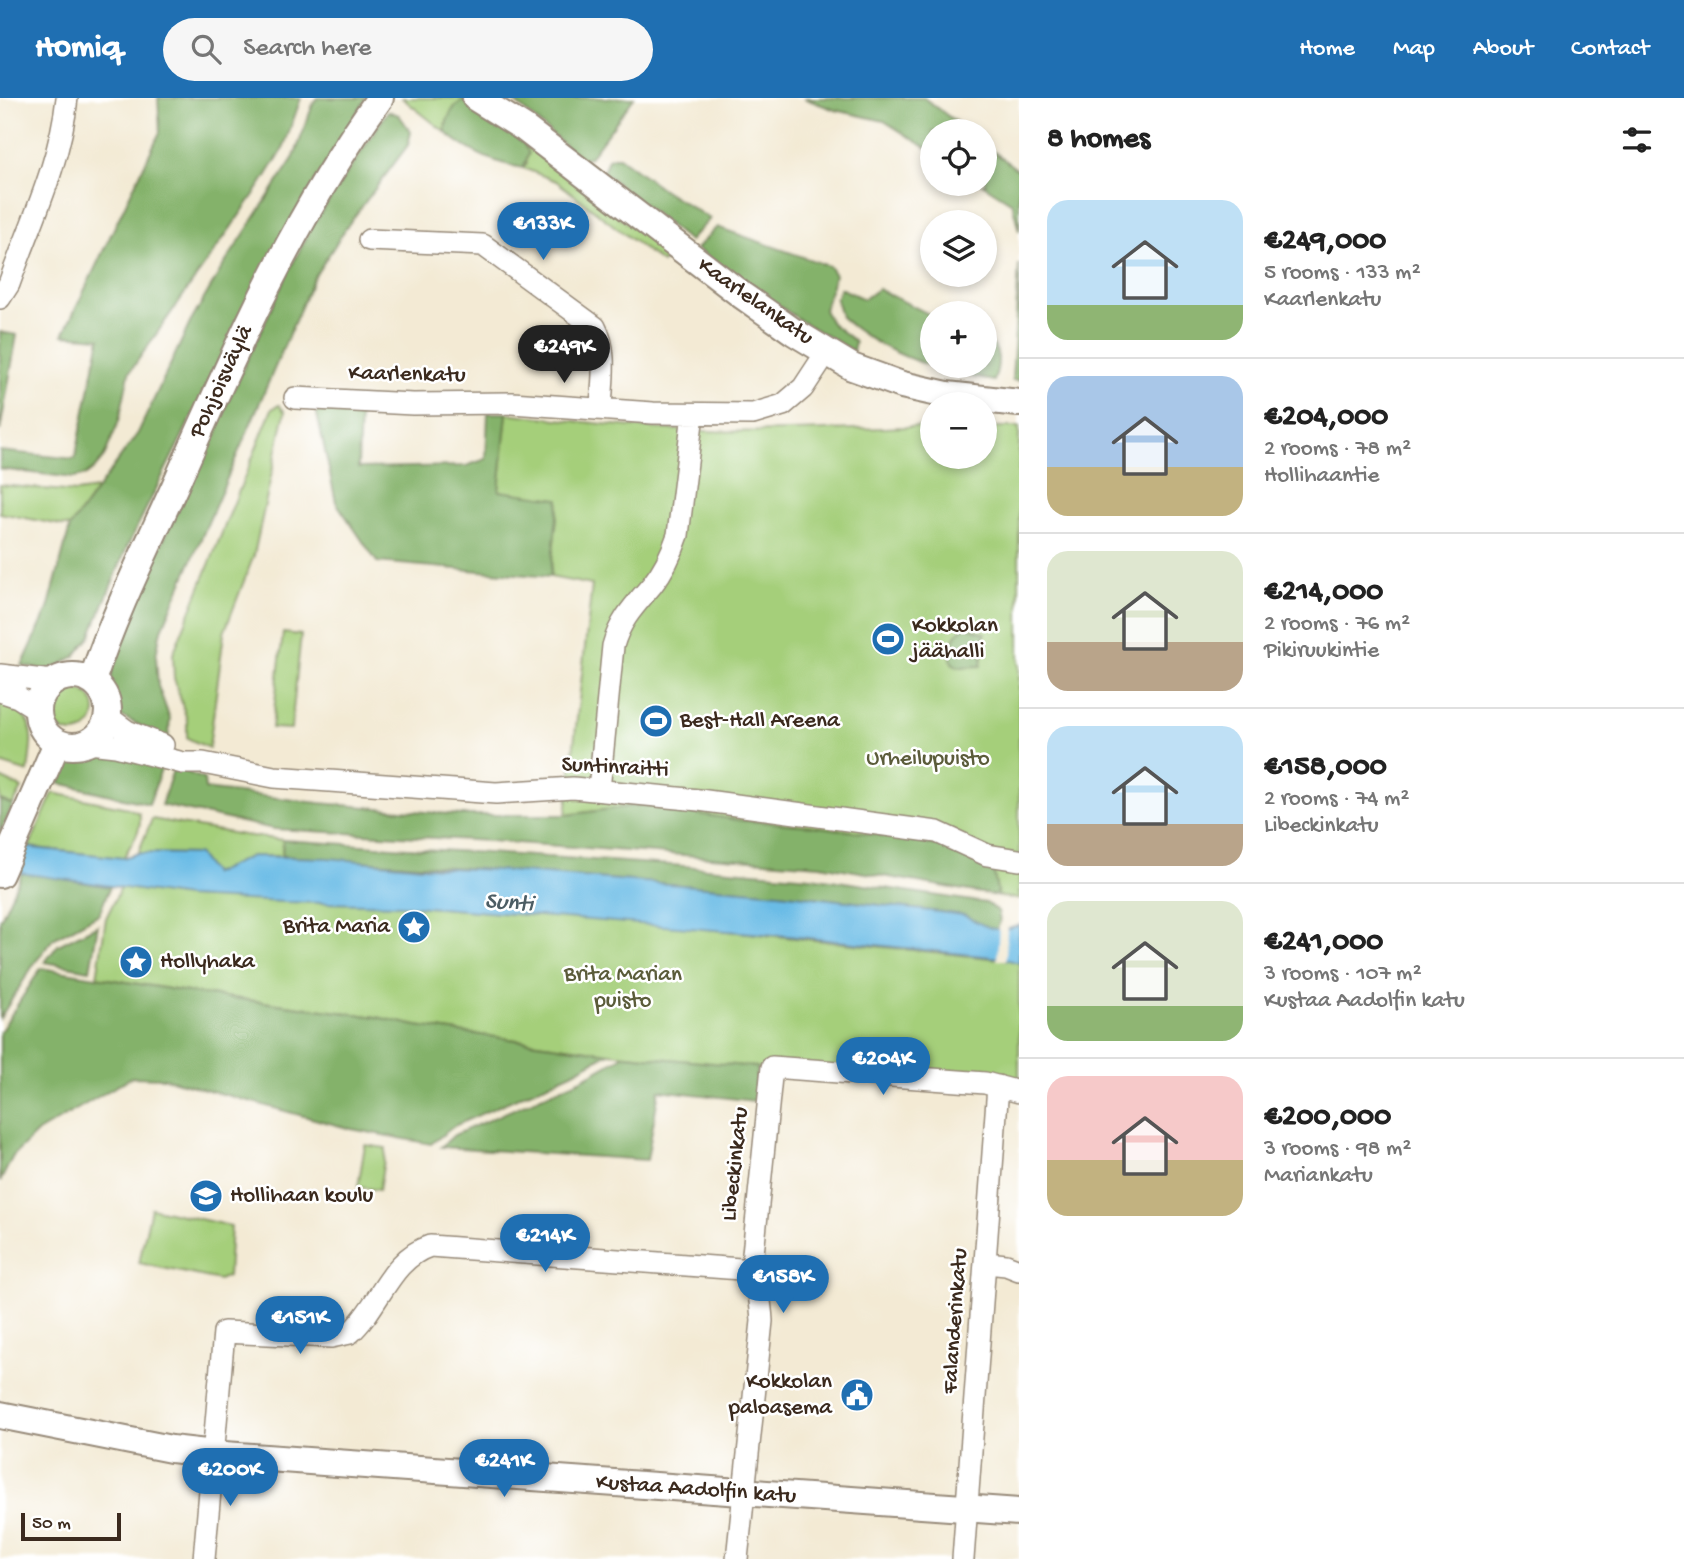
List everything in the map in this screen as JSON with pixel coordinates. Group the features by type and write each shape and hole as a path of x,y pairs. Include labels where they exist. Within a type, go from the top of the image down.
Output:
{"main road":[{"name":"Kaarlelankatu","path":"476,98 524,128 743,296 826,353 866,373 902,385 947,395 1019,403"},
{"name":"Kaarlelankatu","path":"498,98 524,128"},
{"name":"Pohjoisväylä","path":"92,681 130,586 266,287 303,218 380,99"},
{"path":"77,676 92,681 104,693 107,701 108,717 101,732 89,743 73,747 57,743 40,725 37,709 42,693 53,681 61,678 77,676"},
{"path":"0,874 57,743"},
{"name":"Kustaa Aadolfin katu","path":"0,1415 171,1449 213,1453 1019,1512"}],"street":[{"path":"1,298 9,284 60,146 67,98"},
{"path":"369,240 476,243 502,257 595,327 601,338 603,353 601,408"},
{"name":"Kaarlenkatu","path":"295,398 413,404 512,403 693,414 753,414 776,408 803,388 826,353"},
{"path":"599,790 613,646 626,614 662,570 675,544 693,414"},
{"path":"0,675 53,681"},
{"path":"0,691 18,697 37,709"},
{"name":"Suntinraitti","path":"108,717 127,731 187,752 203,763"},
{"name":"Suntinraitti","path":"89,743 274,777 496,793 573,788 699,800 937,832 987,855 1019,860"},
{"name":"Libeckinkatu","path":"737,1559 762,1321 761,1294 754,1270 753,1254 772,1067 1009,1089"},
{"name":"Falanderinkatu","path":"963,1559 987,1263 1009,1089"},
{"path":"204,1559 224,1332 340,1336 350,1333 402,1263 414,1252 430,1246 754,1270"},
{"path":"987,1263 1006,1265 1019,1270"}],"green space":[{"path":"158,98 301,98 283,149 260,186 129,373 119,421 104,457 86,475 74,478 0,469 0,451 75,459 100,338 63,335 160,132"},
{"path":"317,98 366,98 283,234 127,547 90,637 75,656 58,666 48,670 22,666 48,609 70,527 138,433 190,323 220,271 294,157"},
{"path":"402,98 466,99 445,124 446,133"},
{"path":"510,98 634,98 590,157 583,158"},
{"path":"803,98 924,98 952,119 920,119 920,144 884,121 835,110"},
{"path":"466,99 523,143 529,153 523,168 482,156 446,133 451,113 457,104"},
{"path":"388,111 399,115 411,132 408,145 348,225 313,279 160,634 156,656 158,686 170,719 168,740 121,716 111,684 113,665 122,636 132,608 288,272 313,225"},
{"path":"523,143 669,255 662,263 556,181 523,168 527,163"},
{"path":"997,154 1019,171 1019,231 1012,203 997,194"},
{"path":"619,157 710,219 689,241 603,172 608,159"},
{"path":"717,227 829,266 835,275 824,310 831,323 853,340 853,351 803,322 696,249"},
{"path":"1019,264 1019,381 1012,380"},
{"path":"840,288 864,299 878,289 920,310 920,362 894,352 857,330 841,317 836,299"},
{"path":"0,332 17,335 0,431"},
{"path":"279,405 285,412 254,555 224,633 209,748 187,738 187,720 174,678 173,654 272,409"},
{"path":"315,405 360,410 358,468 466,466 486,459 488,413 507,413 499,491 559,499 550,577 377,562 336,502"},
{"name":"Urheilupuisto","path":"507,413 630,427 704,431 920,426 920,469 997,469 997,427 1019,427 1019,899 998,896 992,863 963,850 893,837 812,826 737,820 642,805 566,815 592,585 550,577 559,500 499,491"},
{"path":"0,485 76,492 97,489 70,527 0,513"},
{"path":"965,626 985,633 981,666 959,667 952,663 952,643"},
{"path":"283,633 301,635 291,729 272,728"},
{"path":"73,689 89,695 95,711 89,727 73,733 57,727 51,711 57,695"},
{"path":"0,701 13,707 27,721 31,738 28,772 0,763"},
{"path":"83,751 163,764 149,804 59,783 68,762"},
{"path":"174,767 204,779 205,789 319,803 461,815 566,815 641,805 737,820 812,826 893,837 963,850 992,863 998,896 820,865 489,841 274,829 161,805"},
{"path":"0,778 22,788 13,805 0,800"},
{"path":"53,793 128,808 139,813 138,830 123,858 29,847"},
{"path":"0,800 13,805 0,833"},
{"path":"152,819 283,840 282,856 251,856 213,874 198,854 138,853"},
{"path":"283,840 671,865 811,877 986,903 998,911 1000,921 997,929 989,929 964,915 779,893 282,856"},
{"path":"22,872 110,887 99,914 53,939 0,1018 0,920"},
{"name":"Brita Marian puisto","path":"121,887 187,897 402,905 688,927 1010,960 1019,963 1019,1083 776,1070 609,1053 97,977 106,918"},
{"path":"98,925 90,970 45,962 58,945"},
{"path":"41,968 609,1053 572,1073 454,1126 431,1144 351,1129 164,1078 132,1077 38,1132 13,1156 0,1182 0,1032"},
{"path":"625,1055 757,1067 754,1101 659,1090 647,1160 441,1147 454,1135 580,1080"},
{"path":"365,1145 386,1148 379,1190 358,1187"},
{"path":"151,1208 231,1226 228,1276 219,1280 139,1263"}],"water":[{"name":"Sunti","path":"24,847 123,858 138,853 198,854 213,874 251,856 328,858 779,893 964,915 997,929 1019,925 1019,963 1001,958 788,936 402,905 187,897 0,870"}],"pier":[{"path":"999,926 1007,927 1006,960 997,960"}],"place":[{"name":"Kokkolan jäähalli","path":"888,639"},
{"name":"Best‑Hall Areena","path":"656,721"},
{"name":"Brita Maria","path":"414,927"},
{"name":"Hollyhaka","path":"136,962"},
{"name":"Hollihaan koulu","path":"206,1196"},
{"name":"Kokkolan paloasema","path":"857,1395"}]}
